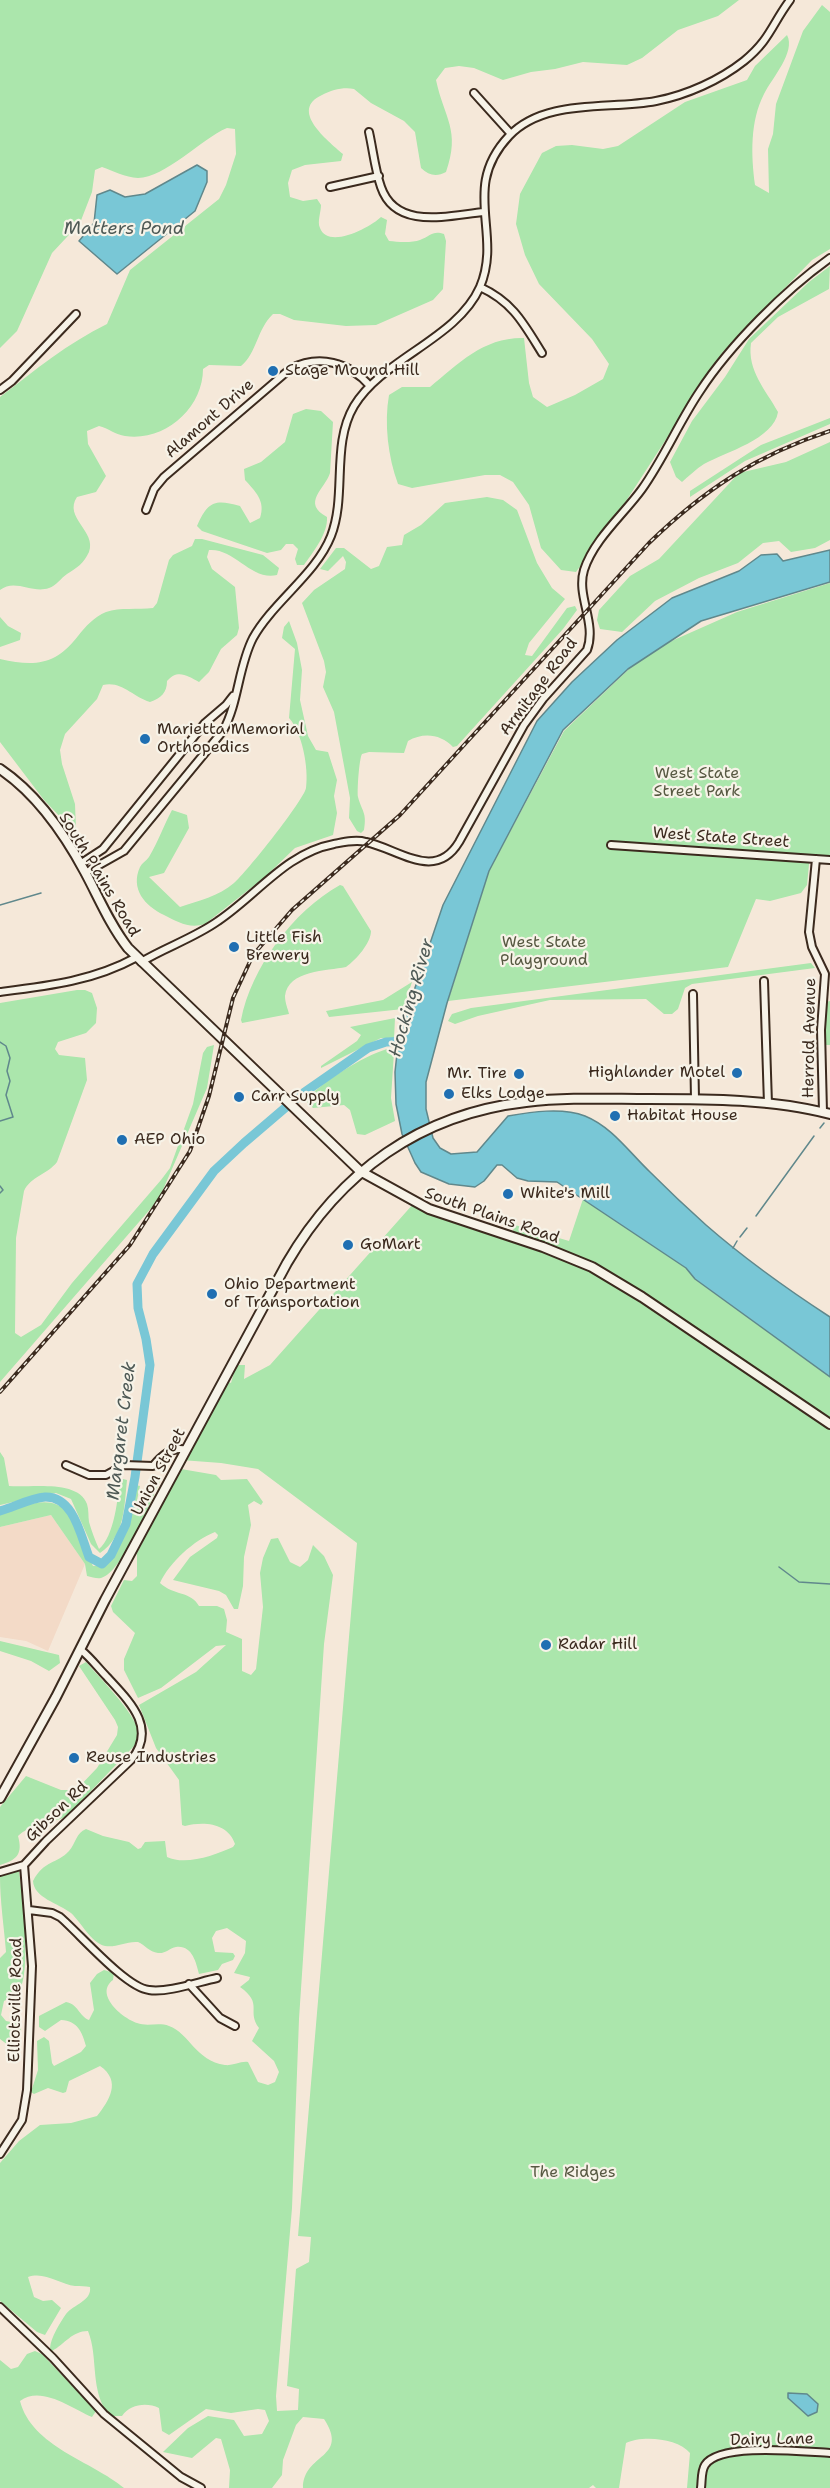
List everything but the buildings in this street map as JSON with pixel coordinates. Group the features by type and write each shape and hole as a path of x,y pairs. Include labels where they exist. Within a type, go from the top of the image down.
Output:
{"main road":[{"name":"South Plains Road","path":"0,769 20,783 35,800 80,864 112,926 139,960 360,1171 429,1209 543,1247 592,1268 642,1297 830,1424"},
{"name":"Union Street","path":"0,1798 290,1258 313,1222 360,1171 387,1152 443,1123 495,1107 537,1100 695,1099 768,1104 826,1113"}],"street":[{"path":"85,873 124,851 205,755 225,726 246,656 256,633 321,554 330,539 338,506 346,423 356,402 370,386 461,313 480,287 488,254 484,188 491,161 511,134 528,121 549,113 660,100 713,80 737,66 761,47 790,0"},
{"path":"474,93 511,134"},
{"path":"369,132 384,193 389,202 398,210 423,218 484,212"},
{"path":"330,187 379,176"},
{"name":"Armitage Road","path":"0,992 65,984 106,972 182,943 217,922 250,897 287,864 308,851 336,843 359,841 424,861 440,861 448,856 459,842 524,725 543,699 587,650 590,639 589,624 581,583 586,565 595,549 642,490 698,393 717,369 761,320 830,258"},
{"path":"480,287 498,296 513,309 542,353"},
{"path":"0,390 12,381 76,314"},
{"name":"Alamont Drive","path":"146,510 154,489 164,477 290,369 308,362 332,362 353,370 370,386"},
{"path":"80,864 103,849 205,723 226,705 237,690"},
{"name":"West State Street","path":"611,845 830,860"},
{"name":"Herrold Avenue","path":"816,859 810,932 812,947 827,965 821,1030 826,1113"},
{"path":"764,981 768,1104"},
{"path":"693,994 695,1099"},
{"path":"66,1465 89,1475 106,1475 124,1465 153,1466 173,1450 179,1448 186,1450"},
{"name":"Gibson Rd","path":"24,1865 136,1755 142,1738 138,1715 81,1650"},
{"path":"0,1872 24,1865"},
{"name":"Elliotsville Road","path":"0,2154 22,2120 27,2090 32,1966 24,1865"},
{"path":"29,1910 52,1913 60,1917 110,1964 142,1989 159,1990 217,1978"},
{"path":"189,1984 220,2018 235,2026"},
{"path":"0,2307 53,2358 104,2414 181,2477 201,2488"},
{"name":"Dairy Lane","path":"701,2488 705,2465 717,2455 766,2450 830,2453"}],"shaded area":[{"path":"51,1515 85,1564 48,1651 26,1641 0,1637 0,1527"}],"green space":[{"path":"0,0 739,0 718,16 678,30 642,58 627,65 583,62 503,80 474,68 459,66 445,68 436,80 450,124 452,145 446,172 439,175 430,174 421,168 415,132 404,121 371,103 354,89 334,90 313,101 309,109 314,125 343,154 341,161 305,165 292,170 288,183 290,197 303,201 317,199 321,205 319,226 325,234 332,237 359,231 381,217 387,220 385,234 389,241 413,242 434,233 444,234 446,241 443,289 433,300 376,325 346,326 294,320 280,314 273,314 241,366 209,365 203,369 201,383 189,409 167,428 154,434 140,436 122,435 99,426 87,431 88,444 106,476 96,492 77,497 74,505 74,512 89,538 87,556 77,567 49,588 36,589 12,585 0,590 0,397 65,348 107,324 130,270 219,199 236,154 235,129 227,128 160,172 149,176 138,178 102,167 95,170 92,192 80,223 52,253 17,331 0,348"},
{"path":"822,5 830,12 830,249 812,260 722,353 617,515 576,572 561,570 541,548 529,505 513,482 500,475 485,475 412,488 398,484 389,451 387,417 389,395 402,387 430,387 462,361 484,347 510,339 524,338 529,383 533,397 547,407 603,379 609,364 592,339 539,284 525,255 516,224 520,194 542,153 556,146 572,145 603,149 618,146 685,102 747,80 755,66 787,35 789,42 786,57 759,104 754,127 752,150 755,185 769,193 768,149 773,134 776,104 803,31"},
{"path":"830,266 829,289 778,317 751,343 755,371 778,412 775,421 759,437 704,464 682,482 676,477 670,462 692,421 725,377 749,339 809,282"},
{"path":"306,409 321,411 333,422 330,473 315,501 319,512 327,517 327,523 319,542 304,565 297,565 295,559 298,549 293,544 286,544 281,550 267,553 202,531 197,526 205,511 213,504 224,503 240,506 250,523 260,518 261,501 245,480 244,469 261,462 285,442 293,414"},
{"path":"830,418 830,424 745,461 690,497 690,491 761,445"},
{"path":"830,442 830,540 815,548 791,552 779,541 763,543 738,563 699,578 655,601 622,632 600,629 597,620 599,610 630,576 659,559 739,473 786,462"},
{"path":"487,497 503,500 517,510 537,563 552,588 565,599 529,643 525,655 532,656 567,608 575,606 577,610 563,629 457,746 453,747 437,737 420,736 408,741 404,753 369,752 362,754 358,797 365,819 364,830 361,833 357,831 349,818 350,798 334,712 323,687 326,672 324,661 302,603 314,590 345,569 346,562 343,556 328,571 320,569 336,548 344,548 371,569 379,566 387,547 402,545 404,535 421,525 445,503"},
{"path":"195,539 263,555 279,568 277,575 268,576 259,573 227,554 209,550 207,557 212,569 235,587 239,628 237,635 221,649 209,672 199,682 186,675 175,675 167,681 163,694 150,702 122,687 103,685 97,699 65,734 60,750 62,764 75,804 76,829 65,822 44,800 0,742 0,659 34,663 53,658 70,646 90,622 106,612 153,608 157,603 169,560 173,555 192,546"},
{"name":"West State Street Park","path":"830,583 830,856 810,854 807,885 801,893 770,901 756,899 728,967 448,1001 489,871 564,731 629,669 658,647 737,612"},
{"path":"0,617 8,626 21,633 20,640 0,647"},
{"path":"289,621 297,643 302,670 300,700 308,736 316,750 328,752 337,780 334,796 337,813 333,835 295,848 265,877 205,924 194,926 184,924 164,915 145,902 137,883 140,867 149,857 172,810 187,815 189,828 164,873 149,877 180,907 215,895 234,883 296,807 306,788 304,751 298,732 289,718 295,649 282,638 284,627"},
{"path":"340,885 343,886 371,931 362,951 346,967 310,973 293,981 285,996 289,1014 242,1023 246,1000 264,961 291,925 306,910"},
{"path":"811,963 815,968 692,984 685,988 678,1009 672,1014 664,1014 646,999 550,1000 478,1016 455,1024 448,1021 452,1014 471,1008"},
{"path":"412,982 403,1009 329,1017 326,1011 383,1000"},
{"path":"77,990 92,993 97,1008 96,1023 86,1033 58,1042 55,1049 59,1055 85,1058 87,1080 57,1162 30,1182 24,1191 16,1238 15,1333 21,1337 41,1325 72,1283 170,1168 193,1104 203,1053 207,1047 214,1045 207,1088 159,1199 0,1382 0,1003"},
{"path":"830,1001 830,1045 826,1045 826,1002"},
{"path":"395,1018 394,1039 381,1038 321,1068 357,1041 361,1035 350,1027"},
{"path":"387,1049 394,1052 391,1098 395,1121 365,1135 357,1134 350,1110 344,1105 313,1108 305,1100 343,1070"},
{"name":"The Ridges","path":"583,1199 686,1268 695,1279 830,1377 830,2488 687,2488 690,2453 669,2441 641,2439 626,2443 619,2488 596,2488 593,2485 589,2488 303,2488 310,2468 329,2449 332,2442 331,2432 324,2419 303,2417 296,2425 283,2460 282,2475 272,2488 229,2488 230,2470 221,2439 216,2438 192,2458 163,2452 188,2428 208,2416 234,2420 244,2436 262,2434 269,2421 265,2410 231,2413 206,2409 169,2435 162,2431 159,2408 154,2406 139,2405 129,2409 122,2416 110,2416 99,2396 88,2331 73,2335 52,2351 50,2348 54,2335 64,2318 88,2296 90,2287 69,2285 40,2276 28,2277 34,2297 43,2301 52,2300 61,2308 45,2335 37,2332 0,2301 0,2163 19,2141 40,2125 71,2123 97,2116 106,2104 112,2084 107,2072 100,2066 69,2081 66,2092 48,2088 34,2094 31,2092 38,2070 37,2041 44,2037 49,2041 54,2066 81,2052 86,2046 81,2032 72,2023 61,2020 45,2031 39,2027 39,2016 66,2002 73,2005 89,2020 94,2010 90,1983 97,1974 104,1970 114,1973 113,1980 108,1986 108,1998 124,2016 141,2024 169,2026 182,2034 207,2058 225,2065 248,2062 258,2082 268,2085 275,2082 279,2072 274,2061 252,2041 259,2028 255,2022 251,1998 240,1987 250,1977 234,1973 245,1953 246,1941 227,1928 216,1931 212,1938 215,1952 233,1953 235,1956 233,1960 222,1964 218,1970 199,1974 190,1952 181,1947 158,1953 138,1942 109,1946 100,1944 71,1913 42,1896 34,1887 33,1881 42,1869 69,1851 78,1836 86,1829 129,1842 138,1849 145,1842 165,1841 167,1857 183,1860 209,1856 233,1847 235,1844 227,1832 214,1825 182,1825 179,1780 156,1748 139,1705 196,1672 226,1645 216,1646 161,1688 138,1698 124,1670 124,1659 135,1633 113,1612 111,1606 124,1580 132,1581 137,1576 137,1553 181,1469 216,1475 221,1480 247,1479 263,1502 261,1505 254,1501 248,1505 251,1525 244,1557 243,1586 238,1609 234,1609 226,1595 219,1591 173,1580 190,1557 217,1538 218,1535 215,1532 183,1553 169,1568 160,1583 192,1598 199,1606 217,1606 224,1609 227,1620 226,1632 242,1639 242,1671 251,1675 256,1669 263,1607 260,1573 271,1539 278,1538 290,1562 300,1567 308,1560 313,1545 324,1556 333,1575 324,1644 299,2019 292,2208 276,2396 277,2411 298,2410 299,2389 287,2386 296,2269 309,2262 311,2237 298,2236 357,1543 258,1469 181,1460 224,1380 231,1383 236,1365 245,1365 244,1379 270,1365 414,1203 511,1236 515,1225 569,1241"},
{"path":"0,1452 4,1458 9,1486 52,1486 74,1491 82,1496 87,1504 89,1522 99,1549 112,1526 117,1505 119,1478 127,1480 122,1521 108,1546 100,1553 91,1544 71,1499 56,1493 0,1505"},
{"path":"160,1481 127,1550 118,1564 101,1578 87,1576 85,1564 51,1515 0,1527 0,1515 26,1505 53,1503 68,1513 93,1566 104,1564 119,1547 128,1521 136,1485 140,1486 135,1510 146,1502 154,1483"},
{"path":"0,1641 59,1655 60,1663 49,1671 31,1661 0,1651"},
{"path":"86,1662 116,1695 135,1723 138,1737 135,1745 67,1816 28,1829 18,1836 19,1852 11,1861 0,1865 0,1807 26,1776 61,1790 76,1790 97,1768 117,1735 118,1727 115,1720 79,1666"},
{"path":"19,1871 25,1954 22,1985 17,1994 4,2001 1,2015 6,2021 21,2024 20,2039 16,2045 8,2045 0,2039 0,1958 6,1952 0,1876"},
{"path":"35,2351 42,2354 96,2411 92,2417 56,2400 37,2395 20,2401 27,2417 50,2442 124,2488 0,2488 0,2360 11,2369 18,2367 27,2354"}],"water":[{"name":"Matters Pond","path":"197,165 207,171 207,182 195,211 117,274 79,241 94,223 97,195 110,190 125,197 145,194"},
{"name":"Hocking River","path":"830,550 830,582 701,621 628,669 563,730 489,871 447,1003 426,1082 426,1109 433,1138 440,1148 451,1154 477,1152 508,1116 557,1111 576,1113 595,1121 620,1141 721,1238 830,1317 830,1377 695,1279 686,1268 557,1182 528,1181 517,1178 502,1165 497,1165 484,1181 475,1187 449,1184 421,1172 402,1134 396,1104 395,1072 399,1035 443,905 537,721 572,682 617,640 672,598 739,571 761,555 777,554 783,561"},
{"path":"788,2393 807,2394 818,2404 817,2412 808,2416 788,2398"}],"waterway":[{"path":"0,905 41,893"},
{"name":"Margaret Creek","path":"0,1511 40,1498 55,1498 70,1510 89,1557 102,1564 111,1555 126,1524 135,1477 150,1365 138,1308 137,1284 153,1254 214,1171 299,1096 368,1048 386,1042 408,1041"},
{"path":"0,1042 6,1046 10,1058 7,1071 10,1081 6,1095 13,1117 0,1121"},
{"path":"820,1128 824,1123"},
{"path":"756,1216 814,1136"},
{"path":"0,1186 3,1190 0,1193"},
{"path":"740,1237 747,1228"},
{"path":"733,1248 737,1241"},
{"path":"779,1567 799,1582 830,1584"}],"railway":[{"path":"0,1392 130,1245 190,1151 209,1096 233,998 253,955 292,910 400,815 649,543 691,506 733,476 779,451 830,431"}],"place":[{"name":"Stage Mound Hill","path":"273,371"},
{"name":"Marietta Memorial Orthopedics","path":"145,739"},
{"name":"Little Fish Brewery","path":"234,947"},
{"name":"Highlander Motel","path":"737,1073"},
{"name":"Mr. Tire","path":"519,1074"},
{"name":"Elks Lodge","path":"449,1094"},
{"name":"Carr Supply","path":"239,1097"},
{"name":"Habitat House","path":"615,1116"},
{"name":"AEP Ohio","path":"122,1140"},
{"name":"White's Mill","path":"508,1194"},
{"name":"GoMart","path":"348,1245"},
{"name":"Ohio Department of Transportation","path":"212,1294"},
{"name":"Radar Hill","path":"546,1645"},
{"name":"Reuse Industries","path":"74,1758"}],"park label":[{"name":"West State Playground","path":"544,952"}]}
